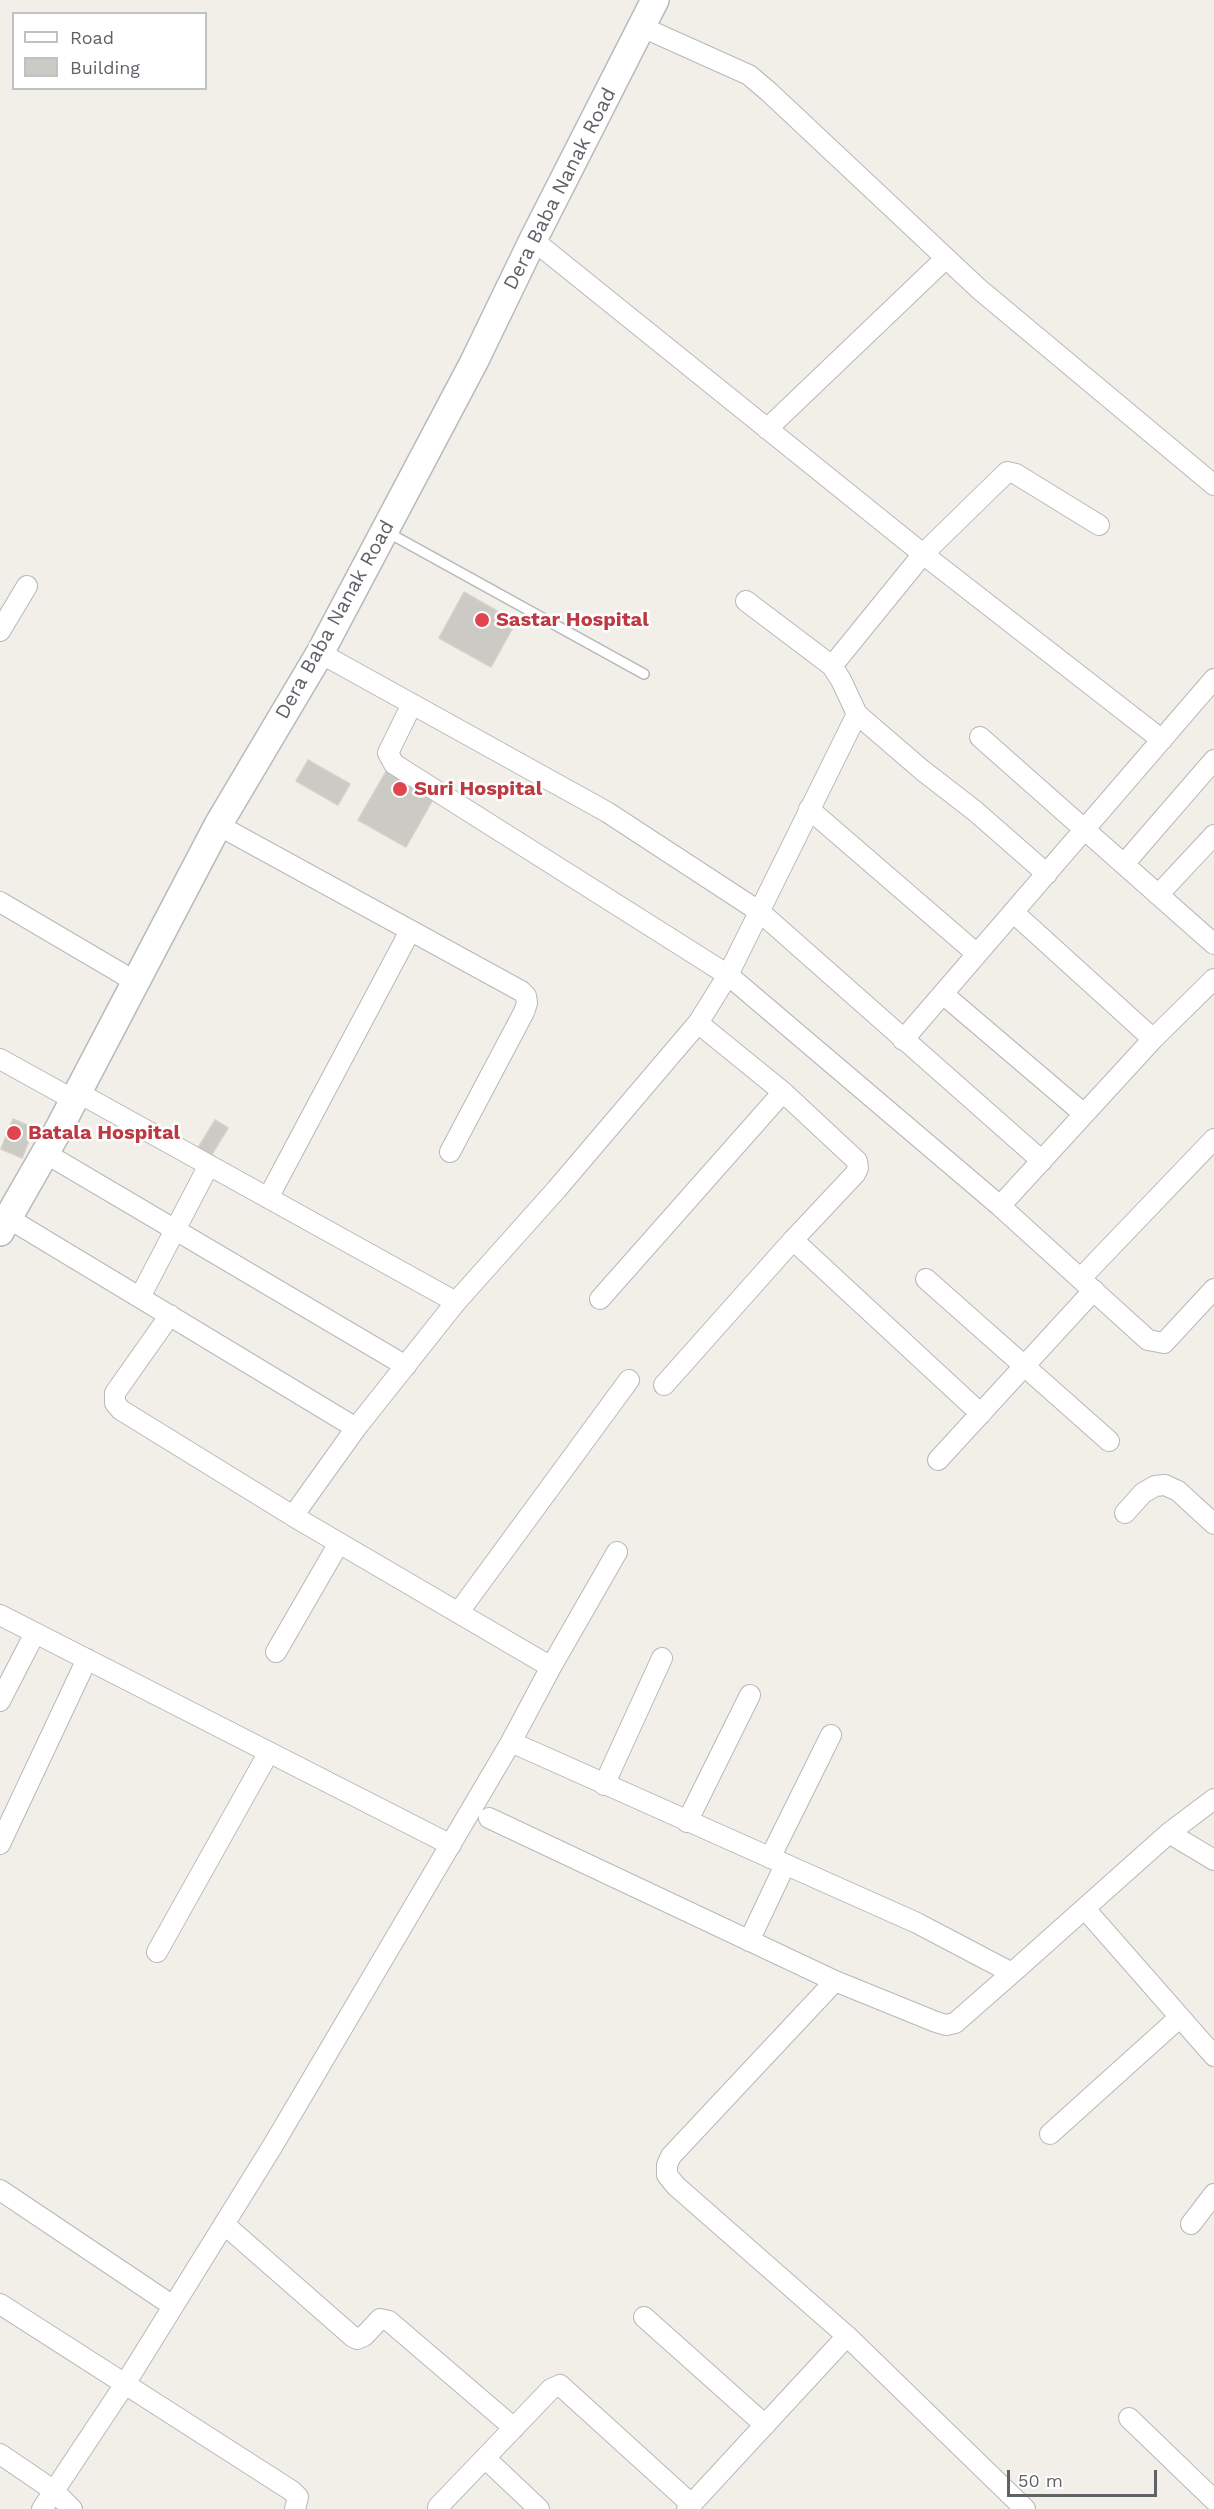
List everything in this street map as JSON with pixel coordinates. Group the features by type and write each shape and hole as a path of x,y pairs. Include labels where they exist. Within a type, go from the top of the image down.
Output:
{"main road":[{"name":"Dera Baba Nanak Road","path":"4,1225 76,1096 218,825 321,653 474,362 655,0"}],"street":[{"path":"642,27 749,75 979,289 1214,485"},
{"path":"533,240 923,554 1162,740"},
{"path":"767,429 946,258"},
{"path":"832,666 923,554 1007,472 1016,474 1099,525"},
{"path":"0,631 27,586"},
{"path":"746,601 832,666 857,714 922,770 975,811 1047,874"},
{"path":"321,653 607,812 760,912 1042,1161"},
{"path":"903,1040 1214,679"},
{"path":"412,704 388,753 394,764 728,975 1000,1206 1148,1340 1157,1344 1164,1343 1171,1338 1214,1289"},
{"path":"293,1516 356,1428 456,1302 556,1190 698,1023 728,975 857,714"},
{"path":"980,737 1214,944"},
{"path":"1124,864 1214,760"},
{"path":"809,809 977,954"},
{"path":"218,825 521,991 526,996 527,1003 524,1012 450,1152"},
{"path":"1158,895 1214,835"},
{"path":"0,903 136,982"},
{"path":"1013,912 1153,1039"},
{"path":"268,1198 410,931"},
{"path":"1000,1206 1153,1039 1214,979"},
{"path":"943,994 1084,1114"},
{"path":"664,1385 858,1168 857,1161 783,1092 698,1023"},
{"path":"0,1059 209,1165 456,1302"},
{"path":"600,1299 783,1092"},
{"path":"938,1460 1024,1367 1088,1284 1214,1139"},
{"path":"45,1153 405,1366"},
{"path":"140,1297 209,1165"},
{"path":"4,1225 140,1297 356,1428"},
{"path":"793,1240 981,1414"},
{"path":"926,1279 1109,1441"},
{"path":"170,1316 115,1393 115,1403 121,1410 339,1544 551,1667"},
{"path":"458,1613 629,1380"},
{"path":"1125,1513 1143,1493 1155,1486 1165,1485 1178,1491 1214,1524"},
{"path":"276,1652 339,1544"},
{"path":"42,2509 125,2384 224,2224 451,1845 617,1552"},
{"path":"0,1615 451,1845"},
{"path":"0,1701 35,1633"},
{"path":"604,1785 662,1658"},
{"path":"0,1844 87,1659"},
{"path":"687,1822 750,1695"},
{"path":"749,1941 778,1861 831,1735"},
{"path":"511,1742 917,1923 1012,1973"},
{"path":"157,1952 269,1752"},
{"path":"489,1818 835,1981 946,2025 955,2023 964,2017 1086,1910 1169,1833 1214,1799"},
{"path":"1169,1833 1214,1860"},
{"path":"1086,1910 1214,2056"},
{"path":"835,1981 671,2156 667,2165 667,2175 675,2186 847,2336 1025,2509"},
{"path":"1050,2134 1180,2017"},
{"path":"0,2190 173,2306"},
{"path":"1191,2224 1214,2194"},
{"path":"224,2224 353,2337 357,2339 364,2336 380,2319 389,2321 514,2428"},
{"path":"0,2304 292,2491 298,2497 295,2509"},
{"path":"644,2317 765,2426"},
{"path":"438,2507 551,2389 560,2385 689,2507 847,2336"},
{"path":"1129,2418 1214,2500"},
{"path":"0,2454 53,2490 72,2509"},
{"path":"485,2458 539,2509"}],"lane":[{"path":"385,531 644,674"}],"building":[{"path":"464,592 516,622 491,667 439,638"},
{"path":"308,760 350,784 338,805 296,781"},
{"path":"388,768 435,796 406,847 358,820"},
{"path":"13,1119 34,1128 22,1158 1,1149"},
{"path":"215,1120 228,1128 211,1156 198,1148"}],"place":[{"name":"Sastar Hospital","path":"482,620"},
{"name":"Suri Hospital","path":"400,789"},
{"name":"Batala Hospital","path":"14,1133"}]}
